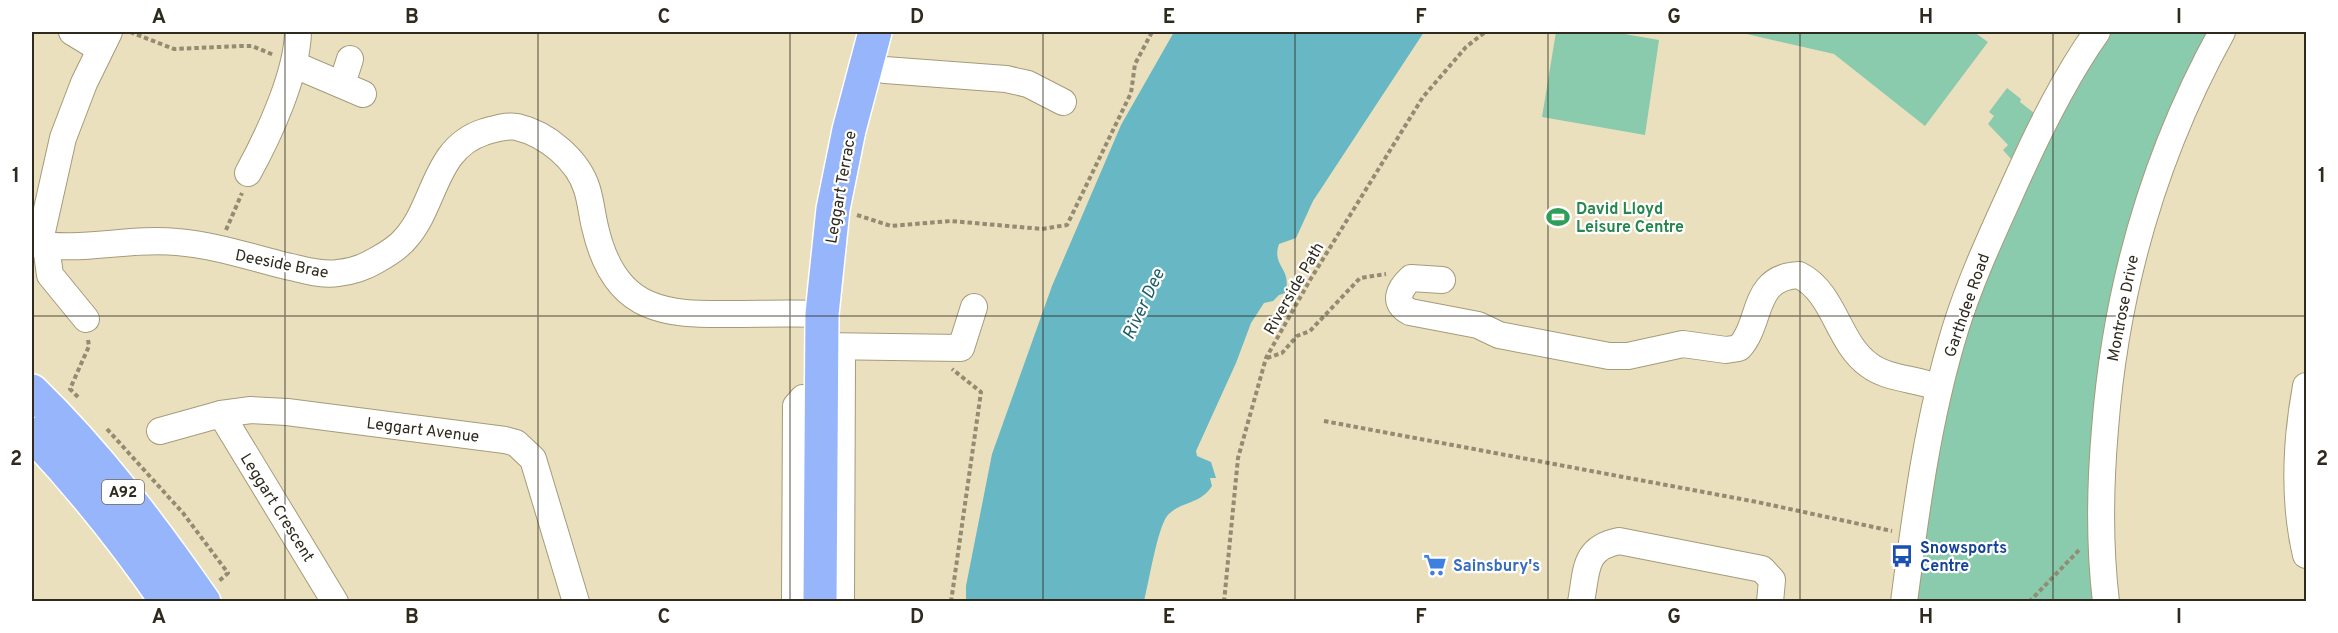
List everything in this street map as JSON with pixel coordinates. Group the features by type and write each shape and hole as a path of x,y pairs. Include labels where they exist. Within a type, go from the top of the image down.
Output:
{"main road":[{"name":"Leggart Terrace","path":"820,602 822,330 834,209 849,130 875,32"},
{"name":"A92","path":"32,391 76,436 123,491 174,558 212,591"},
{"name":"A92","path":"32,434 63,467 119,535 167,602"}],"street":[{"path":"72,32 104,40 63,138 39,244 50,275 86,319"},
{"path":"262,162 295,65 298,32"},
{"name":"Garthdee Road","path":"1904,602 1928,442 1939,388 1959,318 1991,237 2034,142 2086,47 2097,32"},
{"name":"Montrose Drive","path":"2106,602 2100,528 2101,469 2109,370 2124,286 2150,195 2178,119 2200,71 2222,32"},
{"path":"295,65 353,89 350,59"},
{"path":"865,66 885,70 1006,79 1028,84 1064,102"},
{"name":"Deeside Brae","path":"39,244 174,241 313,272 337,274 373,263 394,250 407,237 450,154 478,134 496,128 516,127 551,143 566,156 579,173 586,187 603,257 627,291 647,304 692,314 962,348 974,307"},
{"path":"1442,280 1411,278 1399,291 1398,301 1404,309 1410,312 1478,326 1499,335 1619,356 1683,344 1726,350 1739,348 1747,336 1760,300 1770,286 1776,280 1799,275 1814,284 1849,343 1869,366 1886,374 1939,388"},
{"path":"822,330 842,357 841,602"},
{"path":"2307,386 2298,450 2298,490 2307,555"},
{"path":"795,602 796,406 802,398 821,400"},
{"name":"Leggart Avenue","path":"160,431 220,414 251,410 287,412 516,443 534,459 576,602"},
{"name":"Leggart Crescent","path":"220,414 335,602"},
{"path":"1581,602 1586,569 1592,554 1605,544 1619,541 1762,569 1772,580 1770,602"}],"path":[{"path":"130,32 174,49 252,46 295,65"},
{"path":"853,214 891,226 951,221 1042,229 1067,225 1131,93 1135,64 1152,32"},
{"name":"Riverside Path","path":"1224,602 1238,458 1266,358 1310,280 1423,97 1466,47 1485,32"},
{"path":"229,222 249,178 262,162"},
{"path":"1266,358 1282,353 1297,336 1310,331 1360,278 1387,274 1406,283"},
{"path":"85,406 70,389 89,346 86,319"},
{"path":"951,602 981,392"},
{"path":"1324,421 1757,502 1914,535"},
{"path":"100,422 183,513 228,573 212,591"},
{"path":"2029,602 2100,528"}],"green space":[{"path":"1556,32 1613,32 1659,40 1645,135 1542,117"},
{"path":"1738,32 1974,32 1988,42 1925,126 1834,54"},
{"path":"2097,32 2222,32 2124,287 2106,601 1904,602 1955,329"},
{"path":"2007,88 2034,113 2011,159 2003,150 2008,145 1988,124 1994,116 1989,112"}],"water":[{"name":"River Dee","path":"1174,32 1424,32 1313,201 1296,238 1279,244 1278,258 1285,273 1287,285 1285,293 1273,301 1264,303 1251,323 1236,363 1196,451 1197,456 1211,462 1216,478 1210,478 1212,486 1202,497 1172,511 1167,516 1157,544 1144,601 966,601 966,586 992,454 1052,286 1121,125"}],"place":[{"name":"David Lloyd Leisure Centre","path":"1558,217"},
{"name":"Snowsports Centre","path":"1902,556"},
{"name":"Sainsbury's","path":"1435,565"}]}
